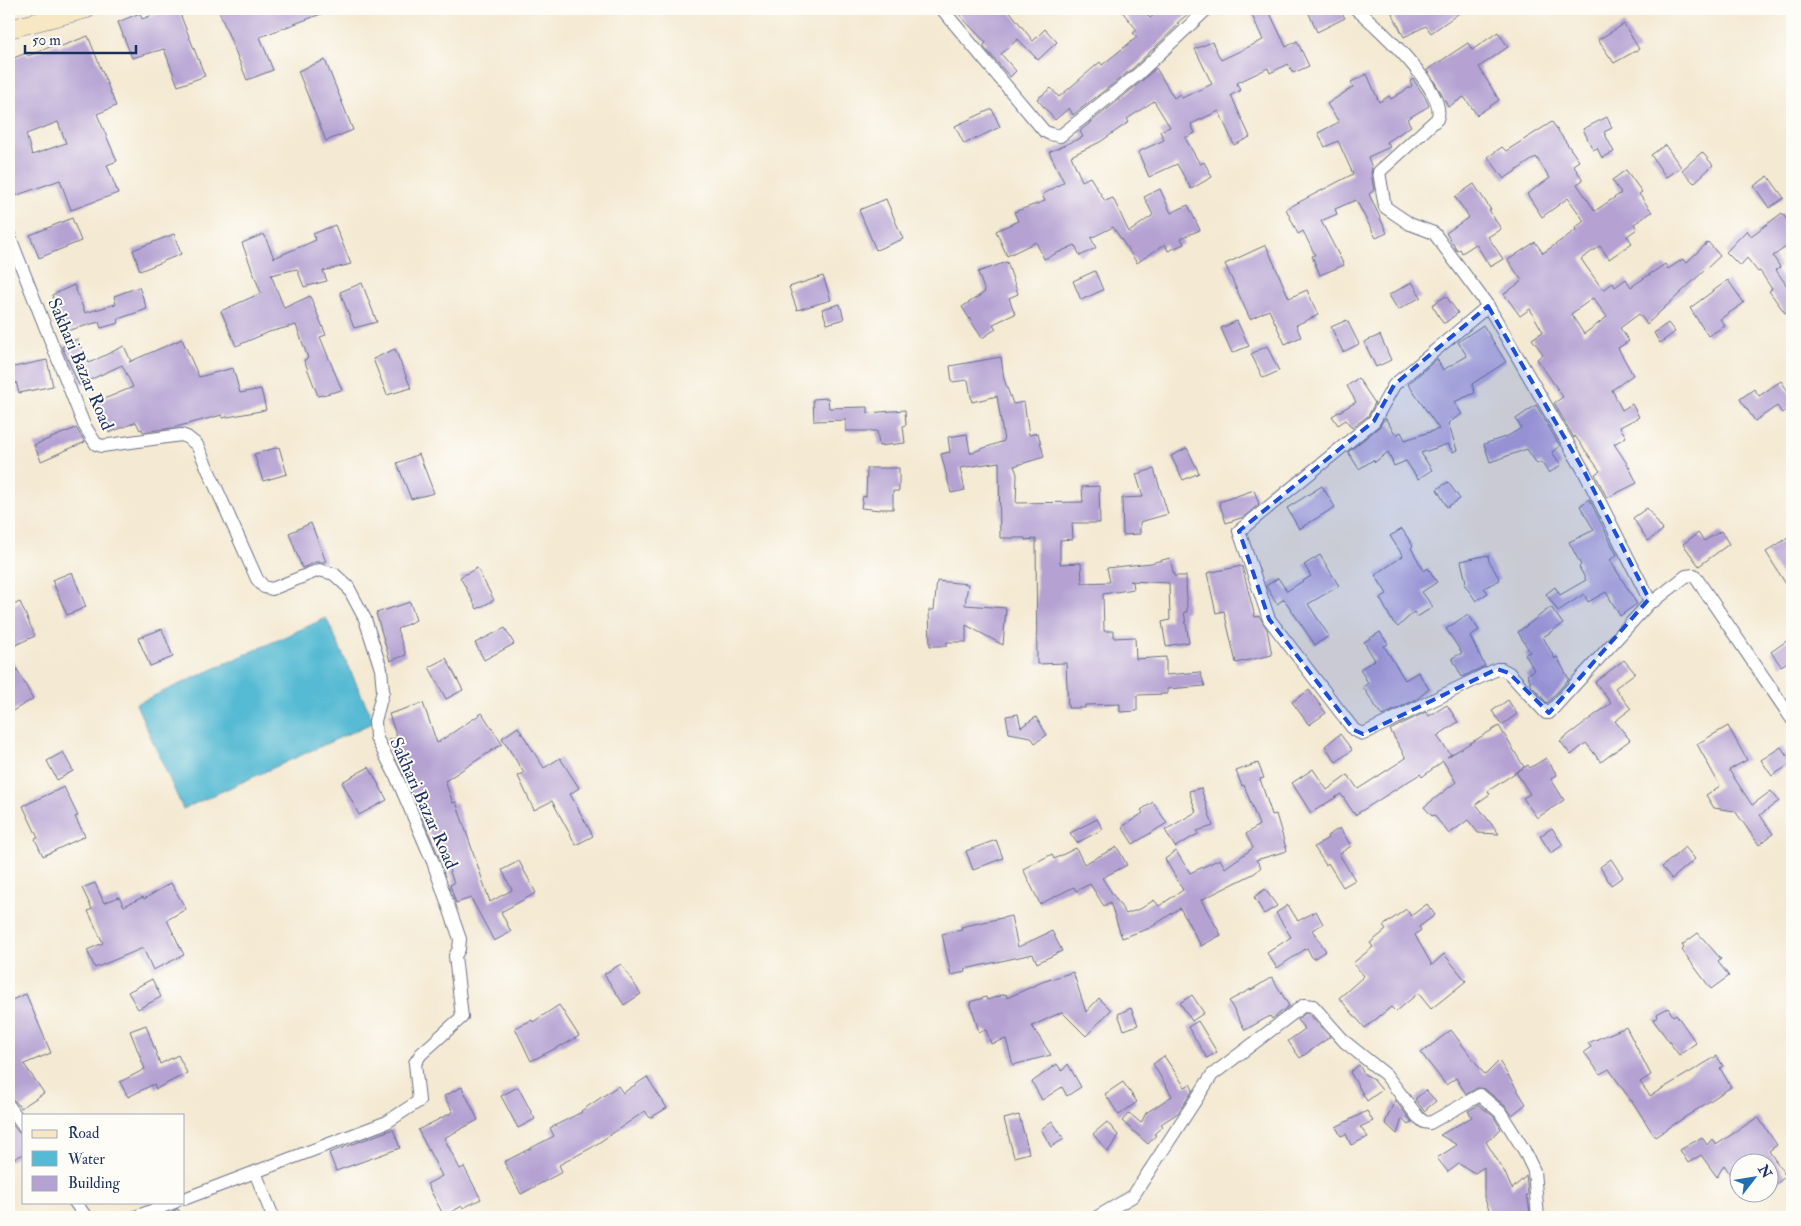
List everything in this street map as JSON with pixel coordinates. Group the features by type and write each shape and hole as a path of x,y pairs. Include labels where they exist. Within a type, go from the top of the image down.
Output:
{"main road":[{"path":"9,30 87,9"}],"street":[{"path":"942,9 1044,131 1060,136 1137,76 1207,9"},
{"path":"1356,9 1373,22 1400,49 1424,80 1439,111 1437,119 1379,172 1385,207 1410,224 1434,233 1488,306 1584,471 1649,599 1652,600"},
{"name":"Sakhari Bazar Road","path":"9,235 84,425 96,444 102,446 181,435 187,437 197,445 257,579 264,587 272,589 319,570 334,574 348,588 365,619 381,669 384,691 375,721 376,737 396,776 433,862 460,939 459,950 455,956 462,1017 421,1054 415,1063 419,1101 387,1122 255,1172"},
{"path":"1488,306 1394,385 1374,421 1240,531 1269,619 1354,730 1363,734 1497,669 1502,669 1509,673 1546,713 1549,713 1652,600 1686,576 1694,575 1792,720"},
{"path":"1098,1217 1133,1196 1212,1074 1304,1005 1313,1006 1345,1042 1386,1074 1418,1118 1424,1122 1430,1123 1480,1095 1500,1112 1524,1150 1534,1171 1538,1217"},
{"path":"9,1106 22,1125"},
{"path":"185,1199 255,1172 273,1217"},
{"path":"76,1204 86,1217"},
{"path":"135,1217 169,1204"}],"highlighted area":[{"path":"1488,306 1584,471 1649,599 1549,713 1509,673 1497,669 1363,734 1354,730 1269,619 1239,531 1374,421 1394,385"}],"water":[{"path":"326,618 374,722 183,809 136,704"}],"building":[{"path":"169,9 178,9 205,76 178,86 164,49 132,58 118,22 140,13 142,19"},
{"path":"218,9 334,9 260,37 273,70 247,80"},
{"path":"954,9 1008,9 1033,41 1045,29 1057,42 1038,60 1018,39 1001,54 1016,71 1010,77 983,46 986,43"},
{"path":"1120,9 1142,9 1150,18 1162,9 1194,9 1177,23 1179,24 1132,69 1073,115 1069,108 1055,120 1037,99 1051,88 1059,97 1100,62 1102,65 1137,37 1133,33 1137,30"},
{"path":"1268,9 1286,47 1297,41 1309,66 1293,73 1288,64 1270,73 1268,68 1237,83 1240,91 1231,95 1250,137 1234,145 1219,111 1191,124 1195,133 1185,138 1200,164 1204,162 1212,177 1191,189 1177,164 1149,177 1138,152 1164,140 1160,131 1170,127 1154,101 1127,119 1129,122 1100,142 1071,156 1082,181 1090,177 1105,201 1113,198 1129,232 1153,215 1144,197 1160,189 1171,213 1188,205 1200,230 1181,238 1184,244 1168,251 1165,244 1137,263 1113,227 1091,238 1096,248 1080,256 1075,245 1044,259 1036,242 1007,256 996,231 1018,221 1014,212 1045,201 1042,195 1064,182 1049,152 1083,137 1080,131 1156,68 1174,98 1180,94 1182,98 1212,84 1195,49 1212,42 1221,60 1263,40 1252,15"},
{"path":"1307,9 1339,9 1345,18 1317,32"},
{"path":"1390,9 1465,9 1431,33 1426,26 1404,37"},
{"path":"1624,24 1639,49 1614,63 1598,40"},
{"path":"1498,32 1508,47 1479,67 1499,100 1477,115 1464,97 1448,107 1427,70 1468,43 1472,50"},
{"path":"88,36 116,106 97,114 117,161 107,165 118,193 71,210 60,180 9,198 9,60 26,53 28,56 57,44 59,47","holes":["58,122 66,143 32,155 26,134"]},
{"path":"325,60 353,130 326,141 298,71"},
{"path":"1367,74 1379,102 1389,96 1391,99 1412,86 1410,81 1413,79 1429,106 1407,119 1411,126 1387,142 1390,147 1368,157 1372,168 1374,190 1369,194 1387,233 1376,238 1356,200 1335,209 1337,214 1321,221 1344,265 1320,275 1312,256 1315,255 1303,231 1298,234 1286,209 1353,174 1338,141 1325,147 1318,133 1339,122 1327,104 1353,87 1351,82"},
{"path":"992,109 1000,127 964,144 955,126"},
{"path":"1607,117 1612,128 1604,132 1614,152 1602,158 1597,148 1593,150 1583,129"},
{"path":"1552,122 1579,161 1573,165 1583,180 1577,184 1595,211 1621,193 1612,180 1626,170 1642,192 1639,194 1652,212 1634,224 1637,229 1627,236 1632,243 1609,259 1600,246 1581,259 1603,290 1613,283 1615,287 1626,279 1631,287 1665,264 1668,269 1683,259 1686,263 1708,242 1720,256 1647,324 1639,314 1620,328 1629,341 1618,348 1633,375 1612,390 1622,410 1632,404 1639,417 1620,427 1626,437 1614,444 1637,483 1607,498 1595,474 1600,471 1575,436 1574,438 1554,403 1563,397 1537,359 1543,354 1532,339 1543,332 1530,309 1520,316 1504,294 1522,281 1508,260 1535,242 1543,253 1576,230 1575,228 1584,221 1568,198 1542,217 1527,194 1550,178 1536,157 1504,179 1488,157 1502,147 1506,151","holes":["1593,298 1607,317 1584,334 1571,314"]},
{"path":"1665,145 1681,167 1666,177 1651,155"},
{"path":"1702,152 1713,165 1694,183 1682,170"},
{"path":"1768,176 1784,198 1769,208 1754,186"},
{"path":"1474,184 1501,229 1488,237 1503,259 1490,267 1476,244 1462,253 1460,249 1457,251 1446,233 1469,217 1455,197"},
{"path":"886,199 903,239 876,250 859,210"},
{"path":"1782,213 1792,227 1792,243 1773,256 1780,267 1776,270 1792,293 1792,308 1785,313 1769,291 1772,289 1760,271 1758,272 1747,258 1740,266 1726,252 1747,230 1751,236"},
{"path":"72,218 81,241 39,258 30,235"},
{"path":"335,225 351,264 323,271 327,281 304,287 297,269 271,275 284,308 310,296 326,335 320,337 342,390 318,396 304,360 308,358 296,325 269,332 236,346 221,311 261,293 242,243 264,234 274,258 316,240 313,234"},
{"path":"174,234 181,254 140,271 133,250"},
{"path":"1266,245 1289,298 1307,290 1318,315 1296,325 1301,337 1285,344 1269,310 1250,319 1225,264"},
{"path":"1007,262 1018,294 1009,298 1015,314 993,324 996,329 982,338 962,307 985,292 978,272"},
{"path":"1095,271 1103,290 1081,300 1073,281"},
{"path":"823,276 831,300 797,310 789,287"},
{"path":"1728,280 1744,303 1720,319 1725,326 1708,336 1690,308"},
{"path":"1412,282 1421,297 1398,310 1389,295"},
{"path":"362,283 377,322 354,328 340,292"},
{"path":"74,285 85,313 116,304 114,296 139,287 147,309 118,319 119,323 101,328 99,322 66,331 52,295"},
{"path":"1446,296 1458,313 1443,323 1432,305"},
{"path":"840,304 844,319 827,324 822,309"},
{"path":"1347,320 1359,344 1343,352 1331,327"},
{"path":"1237,321 1249,346 1232,353 1221,328"},
{"path":"1668,323 1675,332 1660,343 1654,333"},
{"path":"1483,325 1506,362 1472,384 1475,393 1454,402 1462,414 1448,423 1457,450 1453,452 1448,444 1421,453 1432,470 1418,479 1406,461 1394,466 1388,452 1375,462 1373,460 1359,469 1348,452 1379,427 1385,418 1396,435 1401,432 1405,440 1439,429 1408,384 1437,359 1443,370 1467,356 1458,342"},
{"path":"1380,335 1391,360 1376,367 1364,342"},
{"path":"77,339 89,363 124,346 131,361 129,362 182,339 199,377 233,368 240,393 261,389 266,410 222,418 222,415 172,428 143,432 136,422 109,433 97,402 133,387 122,365 79,385 62,347"},
{"path":"1267,346 1279,371 1263,378 1251,354"},
{"path":"395,349 411,388 387,395 373,359"},
{"path":"1001,357 1004,379 1013,404 1024,402 1029,435 1038,433 1044,457 1014,466 1017,474 1016,503 1083,502 1082,487 1099,486 1100,523 1072,523 1073,539 1060,540 1060,564 1081,563 1082,583 1110,582 1107,568 1151,563 1170,558 1174,576 1186,576 1187,612 1184,612 1189,642 1166,646 1162,622 1170,620 1169,583 1130,581 1133,582 1134,589 1103,594 1104,631 1114,631 1114,638 1135,637 1136,659 1166,657 1166,675 1200,672 1205,686 1167,689 1167,694 1137,695 1137,711 1120,712 1120,704 1085,705 1085,708 1068,708 1066,663 1037,664 1036,539 1000,538 999,462 960,468 965,490 951,493 941,454 950,452 948,437 967,434 970,453 1004,441 997,396 972,402 968,380 952,382 950,366"},
{"path":"47,360 53,386 19,393 16,382 9,383 9,368"},
{"path":"1358,378 1375,403 1368,416 1352,428 1346,420 1338,425 1332,416 1356,402 1347,386"},
{"path":"1781,381 1792,397 1792,406 1782,413 1777,406 1755,421 1740,399 1754,389 1759,396"},
{"path":"828,398 829,408 868,407 868,413 905,410 906,425 903,426 905,443 879,446 877,431 846,431 846,420 814,421 813,399"},
{"path":"1536,405 1560,446 1552,452 1561,465 1549,473 1541,462 1537,464 1527,449 1490,462 1484,444 1508,436 1521,428 1516,419"},
{"path":"76,428 85,442 41,461 34,445"},
{"path":"279,447 287,474 263,481 254,454"},
{"path":"1187,448 1199,473 1183,480 1171,456"},
{"path":"419,454 434,493 411,499 397,463"},
{"path":"867,468 899,468 899,491 893,491 893,509 861,508 863,496 866,497"},
{"path":"1154,469 1168,514 1140,522 1140,534 1123,535 1122,498 1143,497 1136,474"},
{"path":"1448,482 1460,499 1447,507 1437,489"},
{"path":"1322,486 1335,507 1299,529 1287,508"},
{"path":"1254,490 1259,504 1244,517 1226,523 1219,502"},
{"path":"1589,499 1617,555 1610,560 1637,604 1620,616 1606,592 1588,602 1584,594 1558,611 1546,594 1555,587 1560,595 1586,580 1579,567 1581,565 1569,542 1594,530 1580,506"},
{"path":"1647,508 1663,530 1648,541 1633,518"},
{"path":"311,523 326,562 316,562 302,568 289,533"},
{"path":"1402,529 1413,546 1411,548 1424,571 1428,568 1437,582 1422,592 1433,607 1417,617 1414,612 1398,627 1392,621 1380,598 1387,594 1375,575 1403,556 1390,536"},
{"path":"1721,531 1729,544 1699,566 1683,544 1698,533 1704,541"},
{"path":"1792,535 1792,594 1766,552"},
{"path":"1320,555 1339,586 1308,604 1329,636 1315,645 1284,599 1277,604 1266,586 1278,578 1287,591 1311,576 1304,565"},
{"path":"1488,555 1489,561 1500,580 1484,588 1488,593 1476,601 1464,584 1466,582 1461,561"},
{"path":"1242,566 1255,617 1259,616 1267,629 1272,655 1236,663 1224,611 1216,613 1207,573"},
{"path":"477,568 494,600 477,609 460,577"},
{"path":"72,572 86,607 67,615 52,580"},
{"path":"937,581 968,584 965,605 1006,608 1003,645 966,625 966,642 947,642 947,646 930,646 929,610 934,610"},
{"path":"20,602 35,636 9,648 9,607"},
{"path":"410,602 416,620 397,629 406,655 390,661 376,613"},
{"path":"1551,607 1563,624 1543,637 1569,679 1547,703 1529,683 1531,682 1527,675 1534,670 1525,654 1530,652 1518,632"},
{"path":"1468,614 1479,630 1470,636 1485,666 1462,677 1452,658 1462,653 1446,629"},
{"path":"505,628 514,644 484,660 475,643"},
{"path":"162,629 173,657 150,666 138,638"},
{"path":"1380,632 1388,644 1384,646 1405,680 1418,672 1429,689 1417,699 1382,716 1363,687 1368,683 1360,669 1375,660 1364,642"},
{"path":"1792,637 1792,659 1781,666 1771,652"},
{"path":"9,654 33,699 9,713"},
{"path":"446,658 463,690 446,699 429,667"},
{"path":"1624,660 1635,673 1615,688 1631,709 1615,721 1630,740 1601,762 1586,743 1571,755 1560,741 1611,703 1595,682"},
{"path":"1309,690 1326,713 1309,725 1292,702"},
{"path":"1508,700 1517,714 1502,725 1492,711"},
{"path":"423,703 437,743 482,713 502,744 445,781 453,803 456,802 490,902 512,890 502,870 519,861 536,893 501,912 511,932 494,941 471,898 456,903 450,885 454,883 444,855 439,857 389,740 397,738 389,714"},
{"path":"1447,705 1458,722 1437,736 1451,755 1499,726 1524,767 1488,791 1490,794 1476,804 1499,834 1478,833 1468,820 1449,834 1434,815 1432,816 1424,807 1456,782 1443,761 1422,777 1420,774 1355,815 1341,794 1311,813 1292,783 1313,769 1327,790 1348,775 1358,789 1406,758 1390,730 1426,712 1429,716"},
{"path":"1018,714 1021,727 1036,717 1047,735 1035,743 1031,737 1009,733 1006,716"},
{"path":"1728,726 1747,760 1729,770 1752,805 1771,791 1779,801 1760,815 1773,834 1759,845 1735,811 1714,808 1706,795 1720,786 1697,744"},
{"path":"518,727 544,768 560,758 579,788 570,794 593,836 576,845 552,801 534,810 518,776 524,773 502,738"},
{"path":"1340,734 1352,750 1336,762 1325,746"},
{"path":"1781,747 1792,763 1772,776 1761,760"},
{"path":"63,752 73,771 57,780 47,761"},
{"path":"1546,758 1557,775 1551,779 1564,800 1537,818 1523,798 1530,794 1516,772 1528,765 1530,768"},
{"path":"1258,763 1264,778 1260,779 1272,815 1276,814 1287,851 1256,860 1261,867 1255,873 1201,900 1221,935 1201,946 1180,908 1150,928 1122,938 1110,902 1104,906 1090,884 1076,891 1074,887 1040,904 1023,869 1052,854 1054,859 1076,848 1084,864 1117,847 1127,865 1102,878 1126,914 1142,908 1154,900 1159,906 1183,890 1165,859 1176,851 1190,873 1220,859 1225,868 1253,848 1246,834 1259,825 1244,785 1242,786 1236,771"},
{"path":"369,767 387,800 359,815 342,782"},
{"path":"64,787 78,816 75,817 85,836 43,856 35,839 38,838 23,806"},
{"path":"1201,788 1213,826 1197,831 1198,834 1175,847 1165,830 1196,812 1189,791"},
{"path":"1153,802 1167,823 1133,844 1122,827 1143,813 1141,810"},
{"path":"1097,819 1103,829 1077,843 1070,833"},
{"path":"1340,828 1351,846 1339,854 1355,880 1343,887 1328,863 1326,865 1314,847"},
{"path":"1552,828 1563,845 1551,853 1540,836"},
{"path":"996,840 1003,858 973,870 966,851"},
{"path":"1685,847 1695,859 1672,879 1662,867"},
{"path":"1611,859 1623,877 1611,885 1600,867"},
{"path":"95,883 104,903 119,897 124,906 143,897 144,899 171,883 186,909 167,920 184,955 153,970 143,948 95,968 87,950 103,943 88,911 92,909 82,888"},
{"path":"1265,889 1277,906 1264,914 1254,897"},
{"path":"1427,904 1435,915 1419,927 1421,930 1415,935 1432,965 1444,954 1466,981 1431,1009 1418,993 1396,1012 1391,1007 1365,1028 1339,998 1364,976 1353,963 1373,947 1370,943 1386,930 1383,926 1406,909 1411,916"},
{"path":"1288,905 1298,921 1316,911 1323,924 1312,930 1326,951 1313,959 1307,948 1277,968 1267,953 1291,937 1276,913"},
{"path":"1011,916 1018,947 1052,931 1062,951 1037,963 1033,954 965,969 966,972 951,975 942,934 962,930 961,927"},
{"path":"1698,933 1721,959 1718,962 1729,976 1711,989 1682,950 1684,948 1682,945"},
{"path":"621,964 641,994 624,1005 604,974"},
{"path":"1073,972 1086,1012 1099,998 1111,1010 1086,1036 1062,1012 1032,1026 1051,1055 1013,1065 1006,1039 991,1044 986,1030 979,1032 970,1002 986,997 987,1000 1006,994 1007,998 1042,982"},
{"path":"1272,977 1289,1006 1272,1019 1270,1016 1245,1030 1229,1001"},
{"path":"152,979 161,997 138,1009 128,992"},
{"path":"26,994 51,1053 24,1064 44,1093 21,1108 15,1101 9,1098 9,1001"},
{"path":"1192,995 1204,1013 1192,1021 1180,1003"},
{"path":"559,1005 579,1036 531,1061 515,1028 532,1020 533,1022"},
{"path":"1131,1008 1138,1025 1124,1030 1118,1014"},
{"path":"1668,1008 1673,1016 1676,1014 1696,1043 1679,1055 1653,1020 1658,1017 1657,1014"},
{"path":"1306,1013 1330,1037 1300,1058 1288,1041 1305,1029 1297,1020"},
{"path":"1198,1021 1217,1052 1207,1058 1188,1027"},
{"path":"146,1025 160,1064 178,1055 187,1073 156,1089 154,1084 128,1097 120,1082 145,1069 130,1031"},
{"path":"1626,1027 1651,1075 1640,1082 1650,1096 1717,1056 1723,1066 1720,1068 1731,1087 1655,1137 1609,1069 1600,1074 1584,1052 1591,1047 1588,1043"},
{"path":"1451,1030 1485,1075 1499,1061 1526,1104 1512,1115 1505,1106 1485,1089 1477,1088 1466,1094 1456,1078 1446,1085 1421,1053"},
{"path":"1164,1056 1185,1087 1190,1084 1193,1090 1178,1113 1161,1124 1163,1126 1154,1134 1156,1135 1148,1144 1122,1121 1129,1113 1141,1123 1146,1113 1172,1096 1153,1064"},
{"path":"1057,1064 1062,1071 1068,1064 1081,1087 1067,1096 1062,1087 1042,1100 1032,1082"},
{"path":"1359,1065 1364,1074 1372,1078 1382,1090 1367,1101 1350,1072"},
{"path":"647,1077 667,1108 650,1118 645,1111 591,1148 559,1165 562,1172 521,1194 504,1162 554,1136 550,1128 582,1112 618,1086 623,1093"},
{"path":"1123,1082 1137,1102 1119,1115 1105,1094"},
{"path":"462,1087 478,1120 444,1138 460,1169 464,1167 481,1199 463,1208 462,1206 444,1216 427,1184 442,1176 418,1130 453,1112 444,1096"},
{"path":"518,1087 535,1119 518,1128 501,1096"},
{"path":"1426,1090 1436,1101 1424,1111 1415,1099"},
{"path":"1395,1100 1412,1122 1408,1125 1402,1119 1397,1134 1385,1123"},
{"path":"1479,1105 1494,1117 1501,1129 1486,1142 1504,1171 1512,1189 1526,1176 1528,1195 1526,1196 1530,1213 1523,1217 1492,1217 1484,1197 1484,1167 1475,1173 1459,1164 1448,1172 1437,1158 1457,1145 1440,1135 1472,1117 1468,1111"},
{"path":"1367,1111 1373,1121 1360,1127 1368,1137 1351,1145 1346,1134 1341,1136 1336,1127"},
{"path":"1019,1115 1029,1153 1014,1157 1004,1119"},
{"path":"1758,1117 1777,1145 1769,1151 1771,1154 1728,1154 1728,1171 1724,1165 1717,1177 1701,1155 1688,1163 1680,1150 1702,1137 1707,1145 1712,1139 1716,1145"},
{"path":"9,1120 18,1132 22,1134 22,1155 9,1161"},
{"path":"1052,1121 1064,1139 1051,1147 1041,1129"},
{"path":"1107,1122 1118,1135 1108,1152 1093,1134"},
{"path":"393,1129 400,1148 336,1171 329,1153"},
{"path":"1778,1164 1786,1176 1778,1183"},
{"path":"178,1209 183,1217 162,1216"}]}
